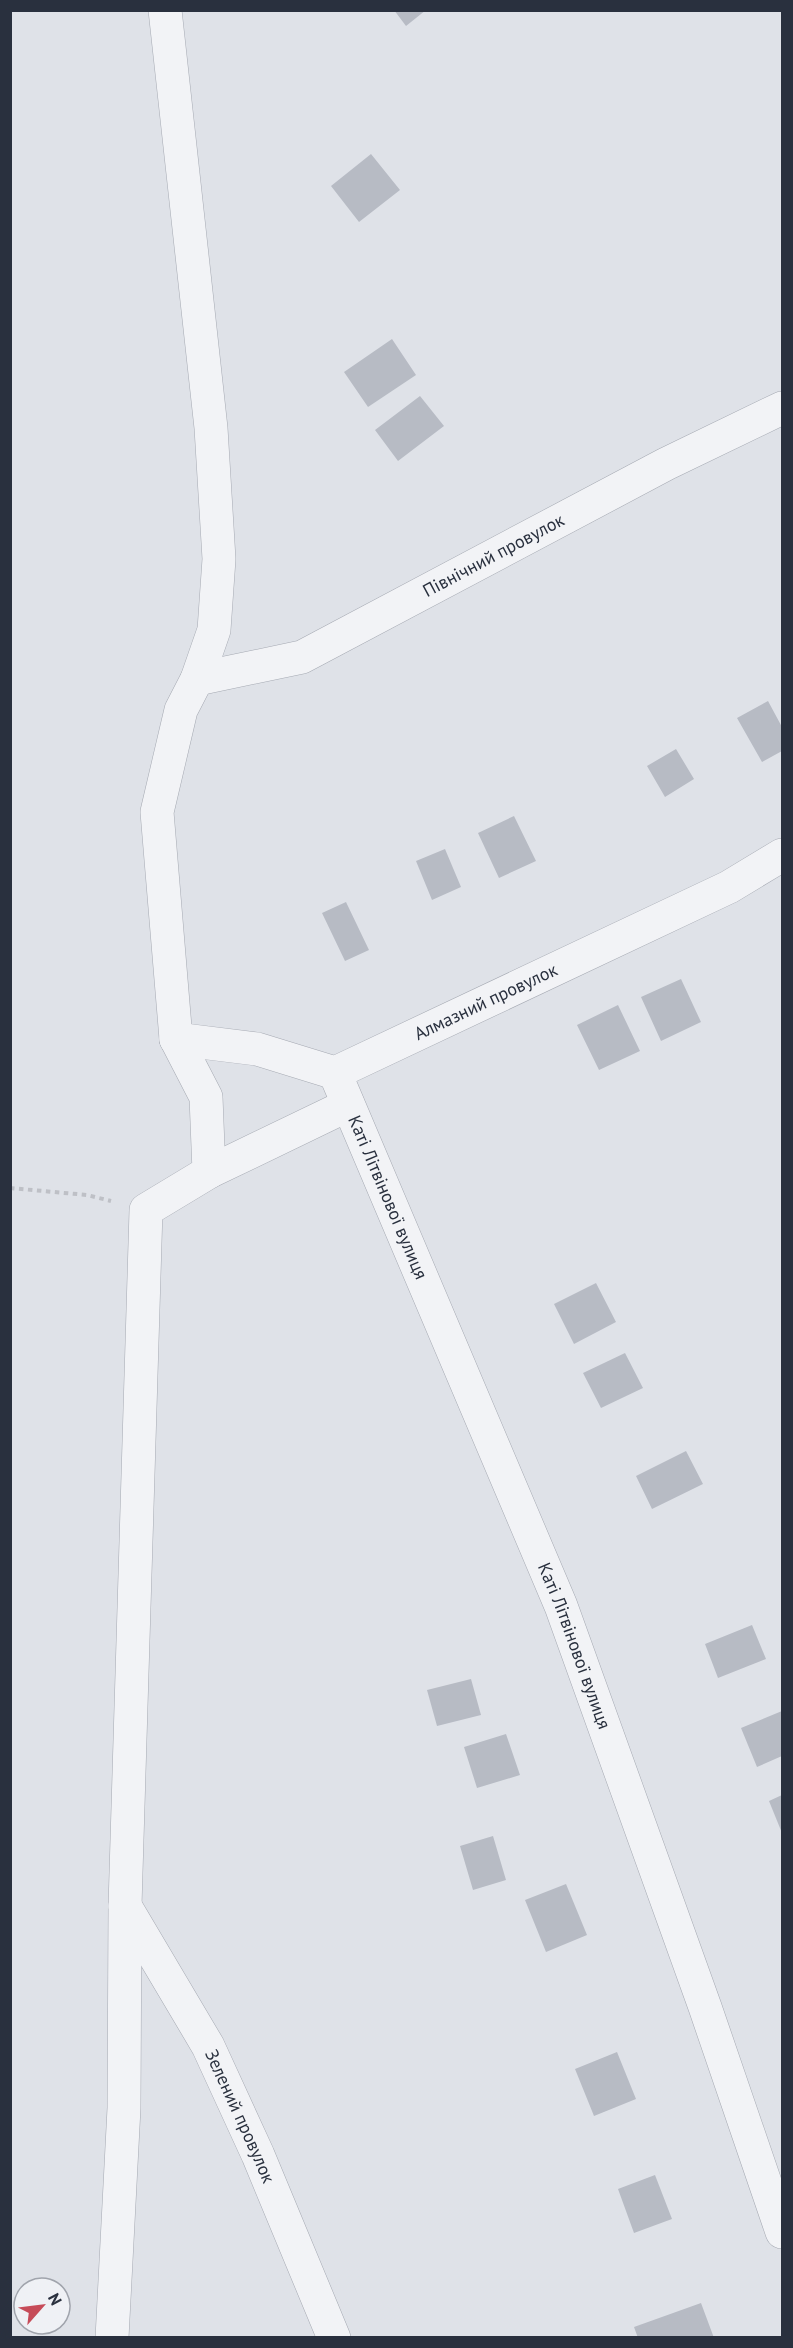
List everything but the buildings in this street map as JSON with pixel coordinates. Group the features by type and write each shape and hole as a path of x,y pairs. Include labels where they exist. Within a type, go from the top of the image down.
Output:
{"street":[{"path":"165,10 211,428 219,559 214,630 197,679 181,710 157,812 176,1039 206,1097 210,1172"},
{"name":"Північний провулок","path":"197,679 302,657 666,464 783,408"},
{"name":"Алмазний провулок","path":"335,1073 729,887 783,855"},
{"path":"176,1039 257,1049 335,1073"},
{"name":"Каті Літвінової вулиця","path":"335,1073 561,1606 783,2232"},
{"path":"112,2337 124,2108 125,1906 146,1210 210,1172 348,1105"},
{"name":"Зелений провулок","path":"125,1906 208,2046 258,2155 334,2337"}],"path":[{"path":"10,1188 87,1195 146,1210"}]}
